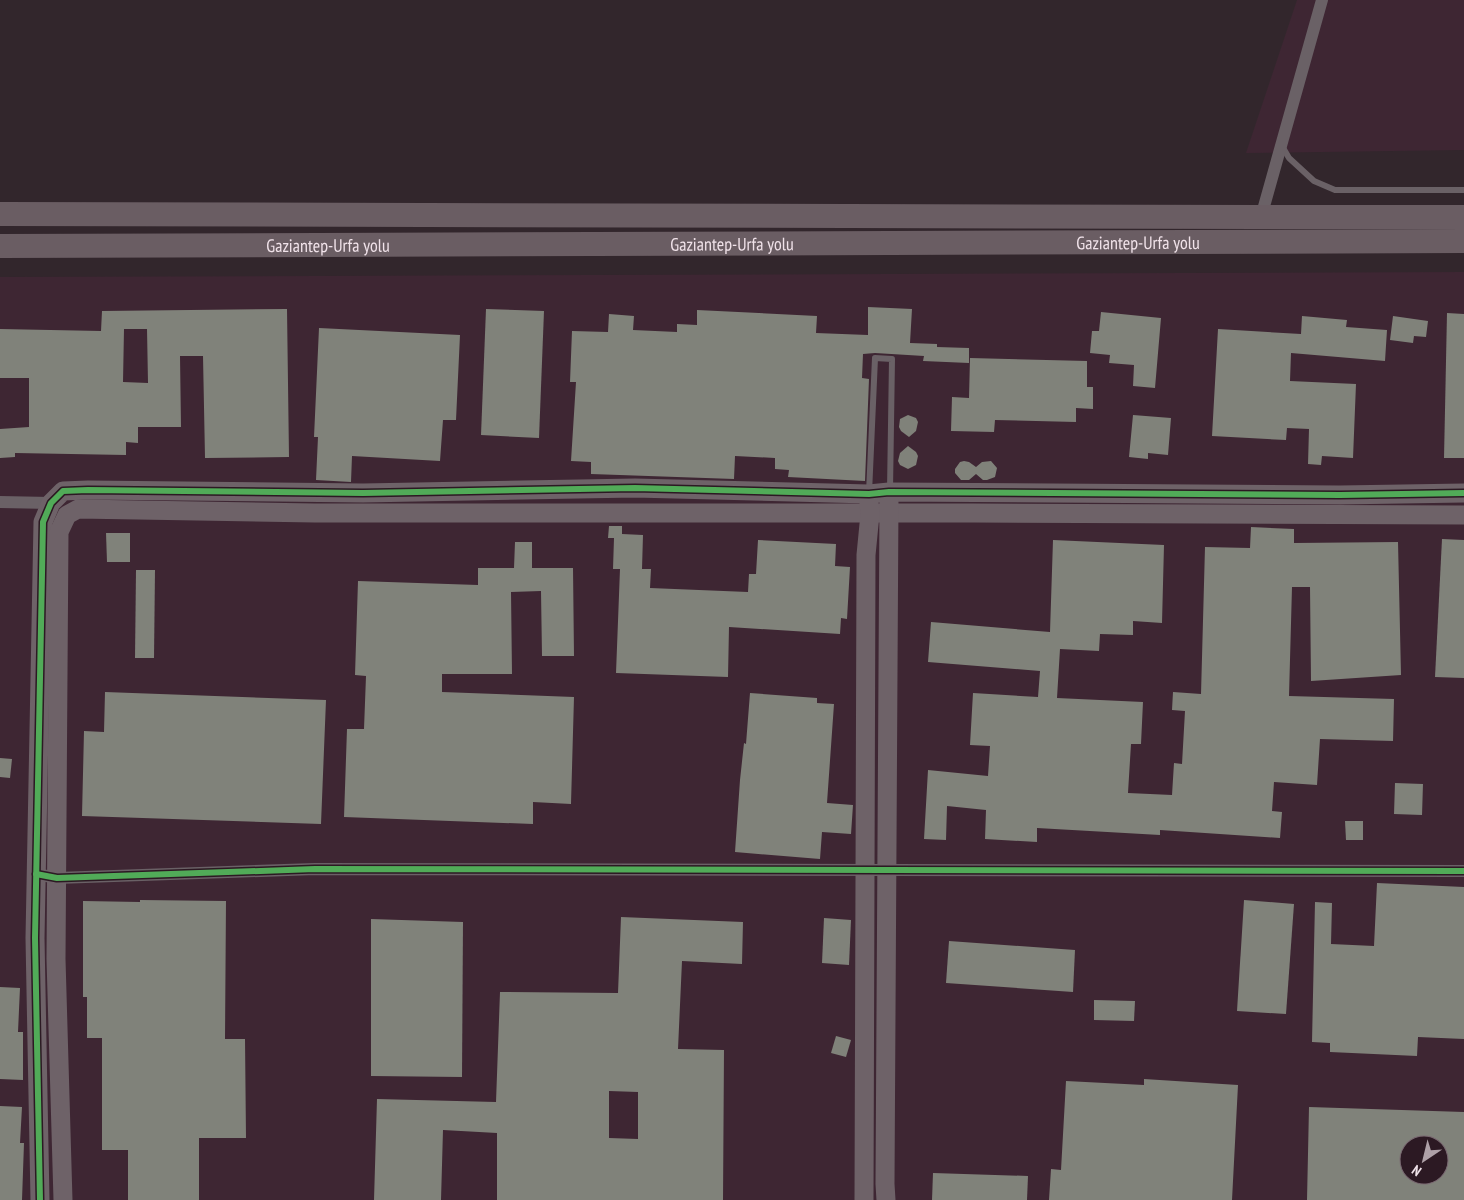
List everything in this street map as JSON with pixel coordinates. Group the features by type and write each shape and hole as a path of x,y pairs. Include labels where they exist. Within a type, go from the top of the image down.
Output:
{"highway":[{"name":"Gaziantep-Urfa yolu","path":"0,214 1464,216"},
{"name":"Gaziantep-Urfa yolu","path":"0,246 1464,241"}],"street":[{"path":"1261,217 1322,0"},
{"path":"40,1200 35,938 43,522 51,503 63,491 363,493 635,488 869,494 890,492 1340,496 1464,494"},
{"path":"864,1200 866,555 879,513 890,492"},
{"path":"869,494 879,513 886,869 884,1184 886,1200"},
{"path":"0,502 51,503"},
{"path":"63,1200 56,959 59,532 67,515 78,509 315,513 1464,515"},
{"path":"36,874 57,878 315,869 1464,871"}],"lane":[{"path":"1281,145 1289,158 1314,181 1336,190 1464,190"},
{"path":"869,494 875,358 892,360 890,492"}],"shaded area":[{"path":"1297,0 1464,0 1464,150 1246,153"},
{"path":"1464,272 1464,1200 0,1200 0,277"}],"building":[{"path":"868,307 912,309 910,343 937,344 937,347 969,348 969,363 923,361 924,356 863,354 862,378 869,379 865,481 788,477 789,470 775,469 775,458 735,456 734,479 591,474 591,462 571,461 576,382 570,382 572,331 608,332 609,314 634,316 633,330 677,332 677,324 697,325 697,310 817,316 816,333 868,335"},
{"path":"287,309 289,457 205,458 203,356 180,356 181,427 138,427 138,443 126,442 126,455 15,453 15,457 0,458 0,429 29,427 29,378 0,378 0,329 101,331 102,311","holes":["124,329 147,329 148,383 123,382"]},
{"path":"486,309 544,311 539,438 481,435"},
{"path":"1101,312 1161,318 1155,388 1133,386 1134,365 1109,363 1110,355 1090,353 1092,331 1099,331"},
{"path":"1447,313 1464,314 1464,458 1444,458"},
{"path":"1302,316 1347,320 1346,327 1387,330 1385,361 1291,353 1290,381 1356,384 1353,458 1322,456 1321,465 1308,464 1309,429 1287,428 1286,440 1212,436 1218,329 1301,334"},
{"path":"1393,316 1428,321 1426,337 1414,336 1413,343 1390,340"},
{"path":"319,328 460,335 456,420 443,420 440,461 352,456 351,482 316,480 318,437 314,437"},
{"path":"970,358 1087,361 1087,387 1093,387 1093,409 1076,408 1076,422 995,420 994,432 951,431 952,397 969,398"},
{"path":"908,415 916,418 918,422 916,431 909,437 899,427 900,419"},
{"path":"1133,415 1171,418 1168,455 1148,453 1148,459 1129,457"},
{"path":"908,446 918,456 916,465 908,469 900,465 898,461 900,453"},
{"path":"964,461 976,467 982,462 991,461 997,468 995,477 983,480 976,474 969,480 961,480 955,473 955,469 960,462"},
{"path":"609,526 622,526 622,534 643,535 642,569 651,569 650,588 748,592 749,574 756,574 758,540 836,544 835,566 850,567 847,619 841,618 840,634 729,627 728,677 616,673 620,569 613,569 614,538 608,538"},
{"path":"1251,527 1294,529 1294,543 1398,542 1401,675 1311,681 1310,587 1292,587 1289,696 1394,699 1393,741 1320,739 1317,785 1274,782 1272,811 1282,812 1280,838 1160,830 1160,835 1037,828 1037,842 985,839 986,810 947,806 946,840 924,839 928,770 988,776 990,746 970,745 973,693 1038,697 1040,671 928,662 931,622 1050,632 1053,540 1164,545 1162,623 1133,621 1133,635 1100,634 1099,651 1060,649 1057,698 1143,702 1141,744 1131,744 1128,793 1172,795 1174,763 1182,764 1185,711 1172,710 1173,692 1201,694 1205,547 1250,548"},
{"path":"106,533 130,533 130,562 107,562"},
{"path":"1442,539 1464,540 1464,678 1435,677"},
{"path":"515,542 532,542 532,568 573,568 574,656 542,656 541,591 511,592 512,674 442,674 442,692 574,697 571,804 533,802 533,824 344,817 347,729 364,729 366,676 355,675 358,581 478,585 478,568 514,568"},
{"path":"136,570 155,570 154,658 135,658"},
{"path":"105,692 326,700 321,824 82,816 84,731 104,732"},
{"path":"750,693 817,698 817,703 834,704 827,803 853,805 851,834 822,832 820,859 735,852 740,780 744,743 746,744"},
{"path":"0,758 12,759 10,778 0,777"},
{"path":"1395,783 1423,784 1422,815 1394,814"},
{"path":"1345,821 1363,821 1363,840 1346,840"},
{"path":"1377,883 1464,887 1464,1039 1418,1037 1417,1056 1330,1052 1330,1043 1312,1042 1315,902 1332,903 1331,944 1374,946"},
{"path":"140,900 226,901 225,1039 245,1039 246,1138 199,1138 199,1200 128,1200 128,1150 102,1150 102,1038 87,1038 87,997 83,997 83,901 140,902"},
{"path":"1244,900 1294,904 1286,1014 1237,1011"},
{"path":"621,917 743,922 742,964 682,961 678,1049 724,1050 723,1200 497,1200 497,1133 443,1130 441,1200 374,1200 377,1099 496,1102 500,992 618,993","holes":["609,1091 638,1092 638,1139 609,1138"]},
{"path":"824,918 851,920 849,965 822,963"},
{"path":"371,919 463,922 462,1077 371,1076"},
{"path":"949,941 1075,950 1073,992 946,983"},
{"path":"0,987 20,988 18,1032 23,1032 23,1080 0,1079"},
{"path":"1094,1000 1135,1001 1134,1021 1094,1020"},
{"path":"836,1036 851,1040 846,1057 831,1053"},
{"path":"1144,1079 1238,1085 1232,1200 1049,1200 1051,1169 1061,1170 1066,1081 1144,1085"},
{"path":"0,1106 22,1107 20,1143 24,1143 22,1200 0,1200"},
{"path":"1309,1107 1464,1112 1464,1200 1307,1200"},
{"path":"933,1173 1028,1176 1027,1200 932,1200"}],"cycle path":[{"path":"40,1200 35,938 43,522 51,503 63,491 363,493 635,488 869,494 889,492 1340,495 1464,493"},
{"path":"36,874 57,878 315,869 1464,871"}]}
